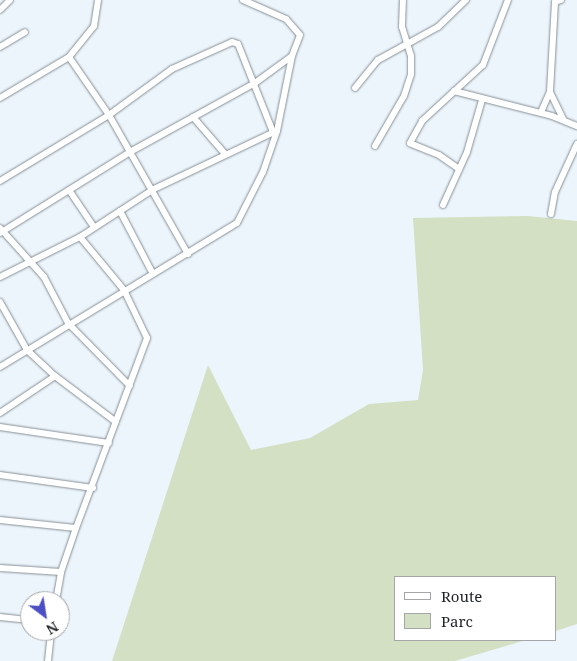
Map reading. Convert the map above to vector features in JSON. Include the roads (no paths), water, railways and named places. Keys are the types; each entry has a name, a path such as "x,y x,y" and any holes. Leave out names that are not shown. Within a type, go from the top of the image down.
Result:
{"street":[{"path":"0,10 10,0"},
{"path":"0,98 69,57 94,26 98,0"},
{"path":"0,367 68,323 188,254 237,223 263,172 275,131 292,56 300,35 292,23 243,0"},
{"path":"375,146 409,82 412,61 402,27 403,0"},
{"path":"355,88 378,60 438,27 466,0"},
{"path":"459,169 439,155 410,143 422,121 483,66 508,0"},
{"path":"541,112 550,92 555,2 561,0"},
{"path":"0,47 25,32"},
{"path":"0,181 109,115 172,69 232,42 238,44 275,131"},
{"path":"130,386 68,323 32,261 1,231 130,152 255,84 292,56"},
{"path":"69,57 109,115 154,190 188,254"},
{"path":"454,91 482,100 541,112 577,126"},
{"path":"550,92 563,119"},
{"path":"443,205 459,169 482,100"},
{"path":"194,117 225,154"},
{"path":"0,276 80,237 154,190 275,131"},
{"path":"551,214 555,192 577,144"},
{"path":"69,190 94,228"},
{"path":"120,211 153,274"},
{"path":"58,591 61,572 76,528 93,488 147,335 124,290 80,237"},
{"path":"0,302 27,350 56,376 116,422"},
{"path":"0,413 56,376"},
{"path":"0,428 109,443"},
{"path":"0,475 93,488"},
{"path":"0,520 76,528"},
{"path":"0,568 61,572"},
{"path":"0,616 20,619"},
{"path":"48,661 50,641"}]}
